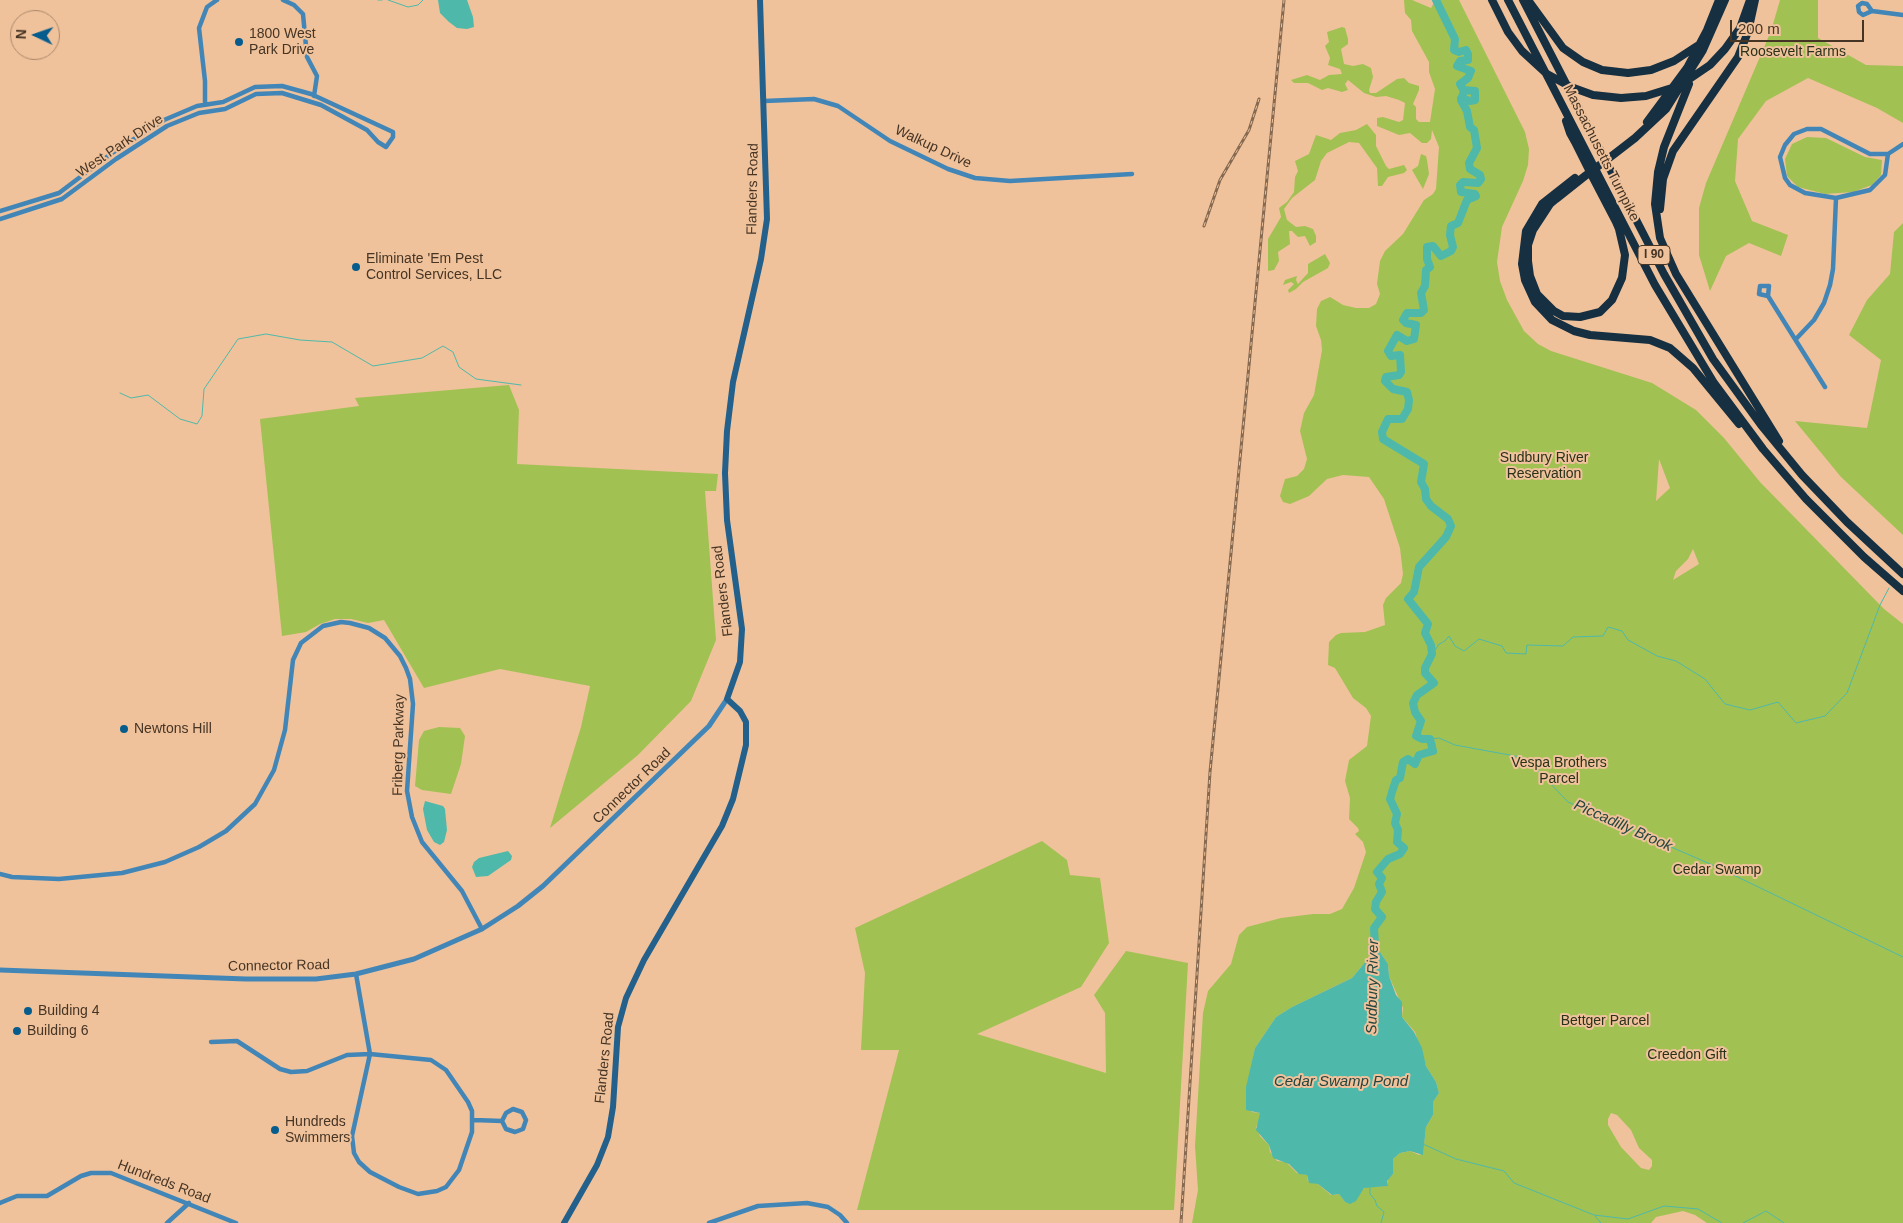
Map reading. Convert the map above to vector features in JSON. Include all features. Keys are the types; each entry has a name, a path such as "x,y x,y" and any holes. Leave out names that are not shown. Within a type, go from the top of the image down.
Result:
{"highway":[{"path":"1492,0 1512,39 1530,60 1555,79 1582,92 1614,98 1646,96 1678,85 1710,65 1728,45 1742,23 1750,0"},
{"name":"Massachusetts Turnpike","path":"1508,0 1679,328 1714,383 1763,449 1829,523 1903,591"},
{"name":"Massachusetts Turnpike","path":"1522,0 1696,332 1751,412 1816,490 1853,528 1903,574"},
{"path":"1528,0 1563,48 1582,62 1607,71 1634,73 1657,69 1702,46"},
{"path":"1719,0 1664,147 1656,184 1656,210 1660,238 1682,284 1761,415 1816,490"},
{"path":"1725,0 1679,92 1666,109 1612,153 1542,204 1526,232 1522,264 1525,280 1535,302 1552,320 1574,331 1590,335 1650,340 1673,350 1693,368 1730,414 1763,449"},
{"path":"1682,284 1662,234 1660,208 1663,179 1679,140 1738,56 1748,32 1755,0"},
{"path":"1559,100 1570,133 1619,229 1624,255 1622,278 1612,300 1597,313 1576,318 1556,313 1542,301 1530,276 1528,253 1533,230 1544,211 1584,174"}],"main road":[{"name":"Flanders Road","path":"564,1223 592,1174 608,1137 614,1097 618,1027 630,989 645,959 715,840 733,799 745,751 747,728 744,716 727,699 740,662 742,629 727,522 727,431 736,369 767,228 768,189 760,0"}],"street":[{"path":"205,104 205,81 199,28 207,7 217,0"},
{"path":"284,0 294,5 303,14 306,56 317,76 311,102"},
{"path":"1872,11 1903,15"},
{"name":"West Park Drive","path":"0,211 59,192 144,131 173,116 205,104 223,102 248,89 263,86 282,86 314,95 335,103 376,126 390,129 393,132 393,137 386,147 368,130 331,110 282,93 264,93 251,96 225,109 199,113 148,137 62,199 0,219"},
{"name":"Walkup Drive","path":"764,101 814,99 838,106 890,141 948,169 975,178 1010,181 1132,174"},
{"path":"1888,154 1888,167 1878,184 1861,193 1836,198 1805,193 1790,185 1785,178 1780,157 1794,134 1807,129 1821,129 1870,154 1888,154 1903,144"},
{"path":"1796,340 1814,320 1824,303 1830,285 1833,269 1836,198"},
{"path":"1768,296 1825,387"},
{"name":"Friberg Parkway","path":"0,874 59,879 122,873 165,862 199,847 226,831 255,804 274,770 285,730 292,666 301,643 323,626 341,622 350,623 370,628 386,638 406,668 410,679 413,704 407,791 412,817 427,850 462,891 482,929"},
{"name":"Connector Road","path":"0,970 286,980 356,974 414,959 482,929 518,906 565,867 709,726 727,699"},
{"path":"211,1042 237,1042 280,1069 291,1072 307,1071 347,1055 370,1054 422,1058 439,1064 446,1070 468,1102 474,1120 459,1170 446,1187 437,1191 418,1194 409,1192 370,1172 359,1162 352,1144 370,1054 356,974"},
{"path":"513,1110 522,1112 526,1120 523,1129 515,1132 506,1129 502,1121 506,1113 513,1110"},
{"path":"474,1120 502,1121"},
{"name":"Hundreds Road","path":"0,1203 17,1196 47,1196 82,1176 101,1172 120,1175 236,1223"},
{"path":"167,1223 189,1203"},
{"path":"709,1223 758,1206 807,1203 828,1207 840,1215 847,1223"}],"green space":[{"path":"1404,0 1412,0 1431,8 1435,1 1438,0 1459,0 1525,132 1529,149 1528,165 1523,181 1502,227 1497,262 1500,281 1507,300 1524,331 1538,344 1551,351 1652,383 1696,410 1724,438 1760,482 1884,609 1903,624 1903,1223 1707,1223 1695,1215 1683,1211 1656,1217 1651,1223 1192,1223 1198,1190 1195,1146 1203,1013 1208,991 1231,964 1239,935 1247,927 1281,918 1330,914 1342,909 1354,888 1366,852 1363,842 1355,834 1359,831 1358,828 1349,819 1350,798 1345,781 1349,760 1367,746 1371,716 1366,708 1353,698 1335,668 1328,665 1329,642 1341,633 1365,632 1385,625 1383,605 1386,598 1401,583 1403,574 1400,548 1384,499 1369,477 1343,475 1327,479 1309,496 1290,504 1283,502 1280,496 1285,479 1297,476 1304,469 1307,459 1300,431 1304,413 1314,395 1322,350 1316,326 1317,309 1321,301 1330,297 1343,305 1356,308 1369,308 1376,304 1380,294 1377,284 1380,261 1385,251 1403,234 1424,200 1433,194 1436,189 1439,147 1432,130 1431,139 1427,143 1422,143 1410,133 1399,135 1377,126 1377,118 1383,117 1399,122 1403,120 1405,103 1399,100 1386,96 1376,97 1364,93 1348,80 1345,84 1348,90 1342,92 1328,88 1322,90 1308,83 1294,83 1291,80 1307,75 1320,80 1329,75 1342,74 1340,69 1328,65 1330,58 1325,46 1329,42 1327,32 1342,27 1345,28 1348,39 1348,44 1341,49 1344,64 1353,66 1363,64 1371,68 1373,77 1369,90 1370,93 1376,93 1397,79 1404,78 1409,83 1419,86 1413,104 1416,107 1416,119 1419,122 1430,122 1435,89 1429,72 1429,62 1412,31 1411,20 1405,13","holes":["1659,459 1670,488 1656,501","1693,549 1699,564 1673,580 1676,571 1688,559","1375,938 1380,952 1388,964 1389,976 1403,1008 1402,1017 1415,1032 1426,1066 1436,1082 1439,1093 1433,1102 1433,1115 1426,1127 1423,1153 1419,1155 1410,1151 1400,1153 1393,1159 1393,1174 1388,1179 1387,1186 1366,1187 1360,1191 1357,1198 1345,1202 1339,1194 1331,1195 1318,1184 1308,1181 1307,1175 1297,1173 1286,1162 1277,1161 1270,1152 1269,1145 1260,1136 1256,1127 1261,1118 1260,1113 1252,1112 1246,1104 1246,1092 1255,1048 1276,1017 1292,1007 1352,978 1371,955 1372,941","1611,1113 1617,1115 1631,1130 1639,1148 1652,1160 1652,1166 1649,1170 1641,1168 1621,1147 1608,1125"]},
{"name":"Roosevelt Farms","path":"1780,0 1818,0 1818,38 1866,65 1903,66 1903,123 1877,108 1808,78 1766,101 1738,139 1735,181 1752,221 1788,235 1781,256 1749,243 1726,256 1710,291 1699,255 1699,208 1706,183 1771,31"},
{"path":"1367,124 1376,135 1376,146 1386,166 1389,169 1404,165 1407,170 1404,173 1388,177 1382,186 1378,186 1377,168 1359,143 1349,142 1327,153 1321,161 1315,180 1292,198 1284,209 1287,220 1296,227 1305,226 1313,229 1316,242 1310,246 1305,236 1298,237 1292,231 1289,231 1290,244 1278,252 1279,261 1274,270 1268,271 1268,239 1281,217 1279,208 1287,202 1294,192 1295,177 1298,171 1295,161 1309,154 1316,135 1331,140 1340,133 1356,130"},
{"path":"1807,137 1826,138 1865,157 1882,160 1881,175 1872,185 1853,192 1825,194 1798,187 1787,176 1785,159 1792,144"},
{"path":"1421,154 1426,156 1429,174 1423,189 1412,170 1418,166"},
{"path":"1903,223 1903,535 1841,477 1795,421 1867,428 1881,360 1849,335 1867,300 1890,274 1894,232"},
{"path":"1325,254 1330,263 1328,268 1303,282 1289,293 1288,290 1294,284 1291,282 1283,285 1285,280 1297,276 1298,284 1308,273 1308,264"},
{"path":"509,385 519,410 517,464 718,474 716,491 705,491 716,640 691,701 638,755 550,828 581,727 590,686 500,669 424,688 384,620 368,623 351,619 335,619 320,624 306,632 282,636 260,419 359,406 355,398"},
{"path":"439,727 460,728 465,736 461,764 451,794 422,790 415,786 419,740 424,731"},
{"path":"1042,841 1067,860 1070,875 1100,878 1109,943 1081,987 977,1034 1106,1073 1105,1013 1094,995 1126,951 1188,963 1174,1210 857,1210 899,1050 861,1050 865,973 855,928"}],"water":[{"path":"438,0 467,0 473,17 474,27 467,29 457,28 449,22 440,13"},
{"path":"425,801 443,806 445,809 447,830 444,842 440,845 434,842 427,830 423,809"},
{"path":"508,851 512,856 511,860 488,876 476,877 472,867 474,862 479,858"},
{"name":"Cedar Swamp Pond","path":"1374,938 1378,939 1380,952 1388,964 1389,976 1396,995 1402,1002 1402,1017 1414,1032 1422,1048 1426,1066 1436,1082 1439,1093 1433,1102 1433,1115 1426,1127 1423,1155 1410,1151 1400,1153 1393,1159 1393,1174 1387,1181 1388,1186 1364,1188 1356,1201 1350,1204 1345,1202 1339,1194 1332,1195 1318,1184 1309,1183 1307,1175 1299,1174 1289,1164 1273,1158 1269,1145 1256,1130 1260,1113 1246,1110 1246,1087 1255,1048 1276,1017 1292,1007 1352,978 1371,955"}],"waterway":[{"path":"388,0 408,7 418,5 423,0"},
{"name":"Sudbury River","path":"1375,946 1374,928 1382,917 1375,909 1376,902 1382,892 1379,884 1382,878 1377,872 1388,859 1400,854 1404,848 1397,842 1398,830 1395,823 1397,814 1390,799 1392,792 1396,780 1400,778 1403,762 1408,759 1415,764 1419,755 1433,751 1430,739 1422,739 1416,736 1421,721 1415,712 1413,703 1417,695 1434,683 1425,673 1425,668 1432,654 1431,645 1425,633 1428,624 1408,599 1414,592 1419,567 1446,537 1451,526 1448,519 1431,506 1426,499 1425,489 1421,482 1424,464 1383,439 1382,432 1388,419 1402,419 1408,409 1409,400 1407,392 1393,389 1385,381 1386,377 1399,375 1401,372 1400,355 1391,356 1388,351 1397,335 1407,341 1414,339 1416,325 1406,323 1403,320 1407,313 1421,313 1424,310 1421,293 1425,286 1426,270 1430,267 1427,259 1427,247 1433,246 1441,256 1451,251 1453,247 1450,235 1451,226 1458,223 1467,200 1476,196 1475,194 1461,192 1460,185 1463,182 1478,183 1481,179 1480,175 1470,169 1469,163 1477,148 1474,130 1470,127 1467,111 1461,100 1464,91 1460,84 1468,78 1471,71 1457,66 1460,61 1468,60 1468,54 1466,50 1459,52 1454,50 1455,39 1436,0"},
{"path":"1461,98 1470,101 1475,100 1475,91 1464,90"},
{"path":"120,393 131,398 148,395 180,419 197,424 202,416 204,389 238,339 266,334 300,340 332,342 373,366 422,358 443,346 453,352 459,367 476,379 521,385"},
{"path":"1432,650 1436,649 1449,636 1455,646 1464,651 1479,639 1502,646 1506,653 1526,654 1527,645 1563,646 1573,637 1603,636 1608,627 1622,631 1628,640 1657,656 1676,661 1705,679 1725,704 1750,710 1778,702 1796,723 1825,716 1847,693 1880,605 1889,588"},
{"name":"Piccadilly Brook","path":"1431,739 1439,738 1455,745 1526,758 1568,802 1717,867 1903,957"},
{"path":"1423,1144 1456,1159 1504,1171 1514,1183 1594,1215 1628,1219 1664,1206 1698,1209 1722,1223"},
{"path":"1370,1188 1370,1194 1377,1206 1384,1212 1381,1223"},
{"path":"1743,1223 1766,1211 1784,1223"},
{"path":"1595,1216 1601,1223"}],"railway":[{"path":"1181,1223 1210,772 1284,0"},
{"path":"1204,226 1220,180 1249,130 1259,99"}],"place":[{"name":"1800 West Park Drive","path":"239,42"},
{"name":"Eliminate 'Em Pest Control Services, LLC","path":"356,267"},
{"name":"Newtons Hill","path":"124,729"},
{"name":"Building 4","path":"28,1011"},
{"name":"Building 6","path":"17,1031"},
{"name":"Hundreds Swimmers","path":"275,1130"}],"park label":[{"name":"Sudbury River Reservation","path":"1544,466"},
{"name":"Vespa Brothers Parcel","path":"1559,772"},
{"name":"Cedar Swamp","path":"1717,870"},
{"name":"Bettger Parcel","path":"1605,1021"},
{"name":"Creedon Gift","path":"1687,1055"}]}
